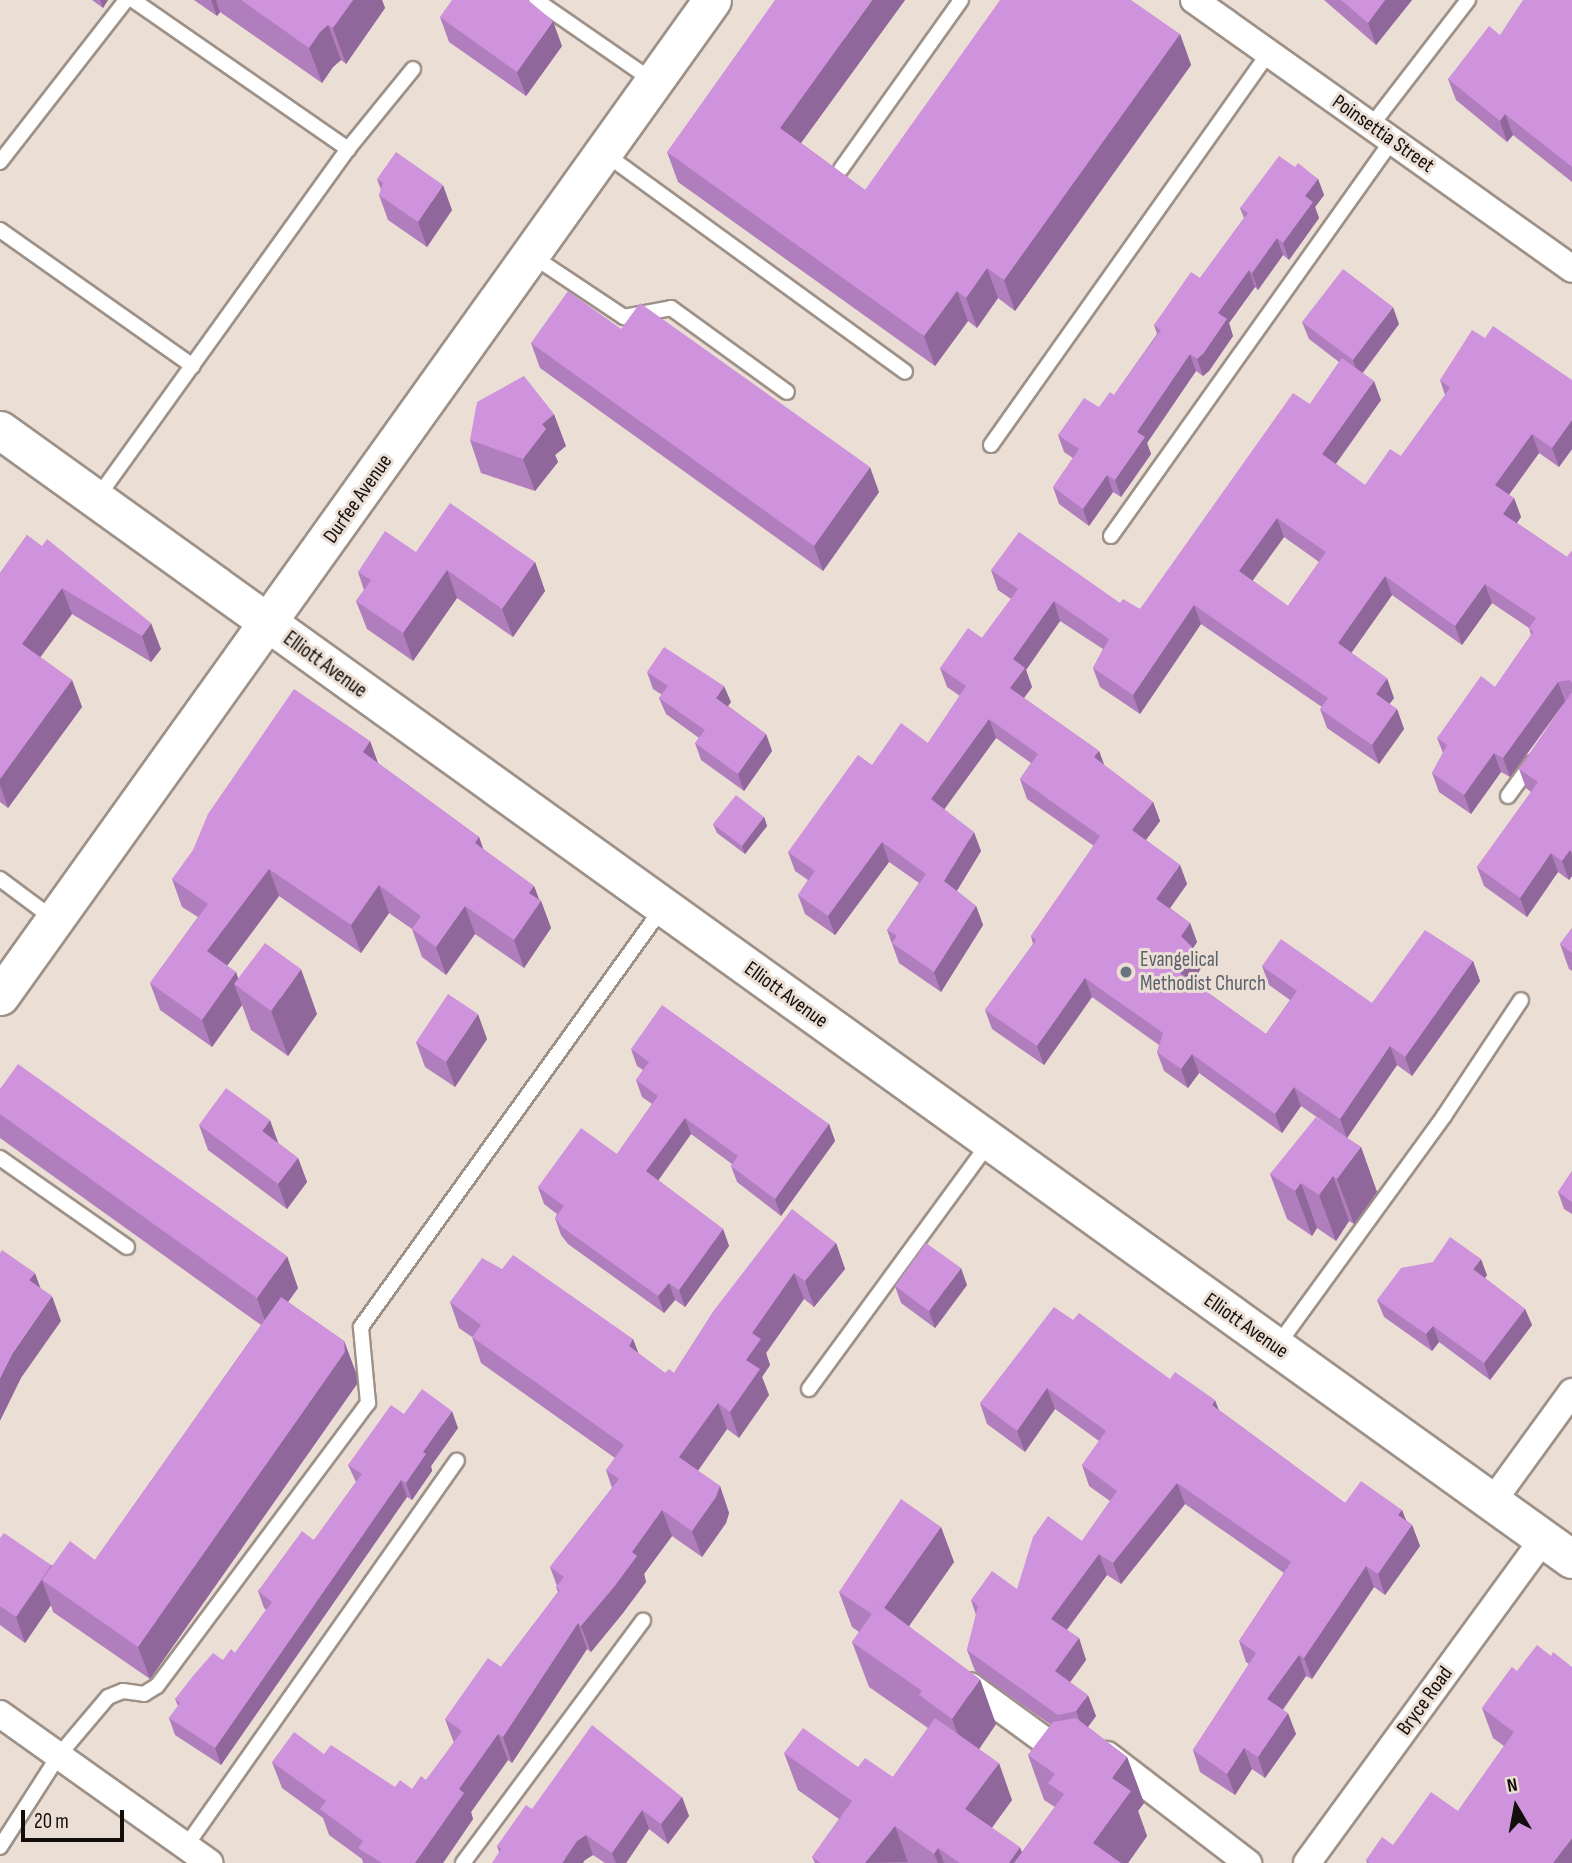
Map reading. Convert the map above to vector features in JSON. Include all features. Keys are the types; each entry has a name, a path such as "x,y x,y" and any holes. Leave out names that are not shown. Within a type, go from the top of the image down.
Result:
{"street":[{"name":"Durfee Avenue","path":"0,996 270,625 712,0"},
{"name":"Poinsettia Street","path":"1194,0 1572,269"},
{"name":"Elliott Avenue","path":"0,430 989,1143 1572,1559"},
{"path":"1492,1502 1572,1392"},
{"name":"Bryce Road","path":"1307,1863 1543,1539"},
{"path":"970,1686 1062,1753 1096,1746 1248,1863"},
{"path":"0,1714 210,1863"}],"lane":[{"path":"0,162 126,0"},
{"path":"133,0 348,149"},
{"path":"536,0 654,82"},
{"path":"841,169 961,0"},
{"path":"1371,126 1468,0"},
{"path":"991,445 1269,53"},
{"path":"97,500 348,149 412,69"},
{"path":"1111,536 1392,141"},
{"path":"604,153 905,372"},
{"path":"0,230 193,366"},
{"path":"531,255 624,317 671,308 787,392"},
{"path":"1508,796 1540,752"},
{"path":"0,879 55,920"},
{"path":"0,1847 59,1755 108,1697 123,1691 144,1694 157,1686 368,1402 361,1327 663,907"},
{"path":"1276,1347 1436,1127 1521,1000"},
{"path":"809,1389 989,1143"},
{"path":"0,1158 127,1247"},
{"path":"186,1846 457,1461"},
{"path":"463,1863 643,1621"}],"building":[{"path":"241,0 353,0 333,28 328,25 309,48"},
{"path":"452,0 528,0 553,21 517,72 440,17"},
{"path":"775,0 872,0 780,128 865,190 1000,0 1131,0 1180,34 1004,280 987,268 966,298 957,291 924,336 667,152"},
{"path":"1341,0 1385,0 1368,23"},
{"path":"1523,0 1572,0 1572,167 1505,114 1500,121 1448,79 1489,26 1500,35"},
{"path":"396,152 443,185 418,222 379,195 383,183 377,179"},
{"path":"1279,156 1295,167 1298,163 1318,179 1305,196 1313,202 1283,243 1277,238 1252,273 1249,270 1218,313 1227,319 1203,354 1197,359 1190,354 1137,432 1145,437 1115,480 1107,475 1083,509 1053,487 1079,449 1058,435 1084,398 1099,407 1110,392 1114,395 1161,330 1154,325 1191,272 1200,278 1248,213 1240,208"},
{"path":"1343,269 1393,307 1353,360 1302,322"},
{"path":"568,291 621,329 640,303 870,467 814,546 531,343"},
{"path":"1493,326 1572,380 1572,420 1552,448 1532,434 1495,485 1514,498 1503,514 1567,557 1572,552 1572,683 1570,680 1558,682 1503,758 1494,753 1464,795 1432,773 1447,745 1437,738 1481,676 1495,687 1533,632 1529,628 1536,618 1485,584 1455,626 1385,576 1338,643 1387,678 1376,694 1397,709 1372,745 1320,709 1328,698 1194,605 1133,695 1093,668 1109,639 1054,601 1013,659 1025,668 1010,688 1099,751 1094,757 1153,802 1132,830 1180,865 1156,899 1190,923 1181,936 1194,949 1180,973 1266,1034 1297,991 1262,966 1281,939 1372,1003 1425,930 1473,961 1405,1057 1390,1046 1340,1119 1294,1087 1275,1114 1192,1054 1181,1069 1157,1052 1163,1033 1085,978 1037,1046 985,1010 1036,940 1031,936 1100,836 1020,779 1038,754 989,719 931,799 974,832 944,881 976,906 934,972 892,943 897,936 887,930 926,874 882,842 828,916 798,895 815,871 788,852 858,755 872,765 901,723 928,743 966,686 940,668 968,628 982,638 1018,589 991,570 1019,532 1120,603 1123,599 1140,609 1293,393 1310,404 1342,358 1374,381 1322,454 1365,485 1390,449 1401,456 1450,388 1440,380 1472,330 1485,338","holes":["1277,518 1326,552 1288,606 1239,571"]},
{"path":"524,376 554,414 542,424 546,429 523,459 470,440 477,402"},
{"path":"450,503 535,562 502,609 447,570 403,633 356,601 371,580 358,572 385,531 416,552"},
{"path":"27,535 42,546 47,539 151,623 142,636 62,588 22,644 72,680 0,779 0,573"},
{"path":"664,647 724,686 716,698 766,734 738,774 695,743 705,730 659,698 668,686 647,672"},
{"path":"294,689 370,741 363,752 479,837 475,843 534,886 529,893 541,901 514,940 465,906 436,947 412,929 421,916 379,885 351,925 269,869 207,951 236,972 202,1020 150,983 208,904 172,879 193,850 208,814"},
{"path":"1572,692 1572,852 1570,850 1562,861 1551,853 1520,898 1477,867 1538,782 1519,769"},
{"path":"736,795 764,817 742,846 713,824"},
{"path":"1572,928 1572,953 1560,944"},
{"path":"265,943 301,969 271,1011 234,984"},
{"path":"448,994 478,1014 446,1062 416,1042"},
{"path":"662,1005 829,1124 775,1199 731,1166 738,1156 685,1118 646,1171 723,1229 679,1290 669,1283 658,1296 562,1227 555,1218 564,1206 538,1187 581,1128 617,1154 658,1096 636,1080 649,1062 631,1049"},
{"path":"18,1064 287,1256 257,1298 0,1114 0,1089"},
{"path":"226,1088 270,1120 262,1131 298,1158 278,1184 199,1125"},
{"path":"1316,1117 1361,1147 1337,1179 1333,1176 1319,1195 1301,1183 1295,1191 1270,1174"},
{"path":"1572,1171 1572,1202 1558,1192"},
{"path":"792,1209 836,1243 805,1281 794,1273 752,1333 761,1339 746,1360 760,1369 730,1412 718,1403 679,1457 720,1486 716,1497 692,1531 662,1510 632,1552 637,1556 581,1626 578,1623 503,1737 498,1734 459,1789 464,1793 415,1863 382,1863 358,1848 363,1841 320,1809 326,1801 272,1762 294,1732 324,1754 331,1745 395,1787 400,1780 412,1789 421,1776 426,1780 462,1731 445,1719 488,1658 501,1667 560,1590 556,1587 564,1577 550,1567 619,1479 606,1470 624,1445 472,1337 481,1325 450,1302 482,1258 502,1269 513,1255 633,1339 629,1346 665,1373 669,1369 674,1373 715,1309"},
{"path":"1450,1237 1481,1259 1473,1269 1525,1309 1484,1363 1433,1326 1426,1334 1377,1300 1401,1268 1433,1262"},
{"path":"926,1243 961,1268 929,1311 895,1286"},
{"path":"2,1250 35,1273 29,1280 52,1296 12,1354 0,1378 0,1253"},
{"path":"281,1297 344,1341 345,1352 138,1647 42,1580 70,1541 95,1560"},
{"path":"1054,1307 1073,1320 1079,1313 1170,1379 1175,1372 1215,1400 1212,1405 1345,1503 1361,1481 1402,1510 1398,1515 1412,1525 1378,1574 1366,1566 1304,1658 1299,1655 1267,1699 1288,1713 1258,1757 1244,1748 1227,1774 1193,1750 1256,1653 1239,1641 1291,1562 1177,1483 1113,1563 1099,1554 1051,1619 1079,1638 1055,1671 1088,1695 1076,1711 1058,1715 967,1650 978,1606 971,1600 992,1571 1017,1589 1033,1537 1048,1516 1082,1541 1117,1491 1082,1465 1106,1431 1047,1388 1017,1431 980,1403"},
{"path":"422,1389 452,1411 423,1452 426,1454 406,1483 401,1480 215,1748 169,1718 180,1703 175,1699 213,1653 223,1660 231,1649 235,1653 272,1602 258,1591 302,1531 314,1540 362,1474 348,1465 391,1405 404,1414"},
{"path":"901,1499 941,1527 884,1608 879,1604 872,1614 839,1592"},
{"path":"4,1533 51,1565 16,1617 0,1606 0,1538"},
{"path":"879,1604 980,1679 952,1719 919,1695 922,1691 852,1642"},
{"path":"1537,1645 1551,1656 1553,1652 1572,1667 1572,1838 1553,1863 1370,1863 1366,1860 1382,1837 1393,1845 1431,1792 1458,1811 1514,1732 1482,1708 1512,1667 1517,1671"},
{"path":"935,1718 999,1763 965,1809 1020,1847 1009,1863 960,1863 938,1848 934,1854 895,1826 865,1863 821,1863 812,1857 852,1801 784,1753 803,1728 858,1767 865,1758 893,1777"},
{"path":"1076,1718 1127,1757 1112,1778 1131,1791 1093,1843 1121,1863 1014,1863 1064,1794 1048,1783 1055,1774 1028,1755 1053,1722"},
{"path":"592,1725 682,1797 661,1824 642,1810 612,1853 586,1835 577,1841 562,1863 492,1863 501,1849 497,1846 526,1805 532,1809"}],"place":[{"name":"Evangelical Methodist Church","path":"1126,972"}]}
